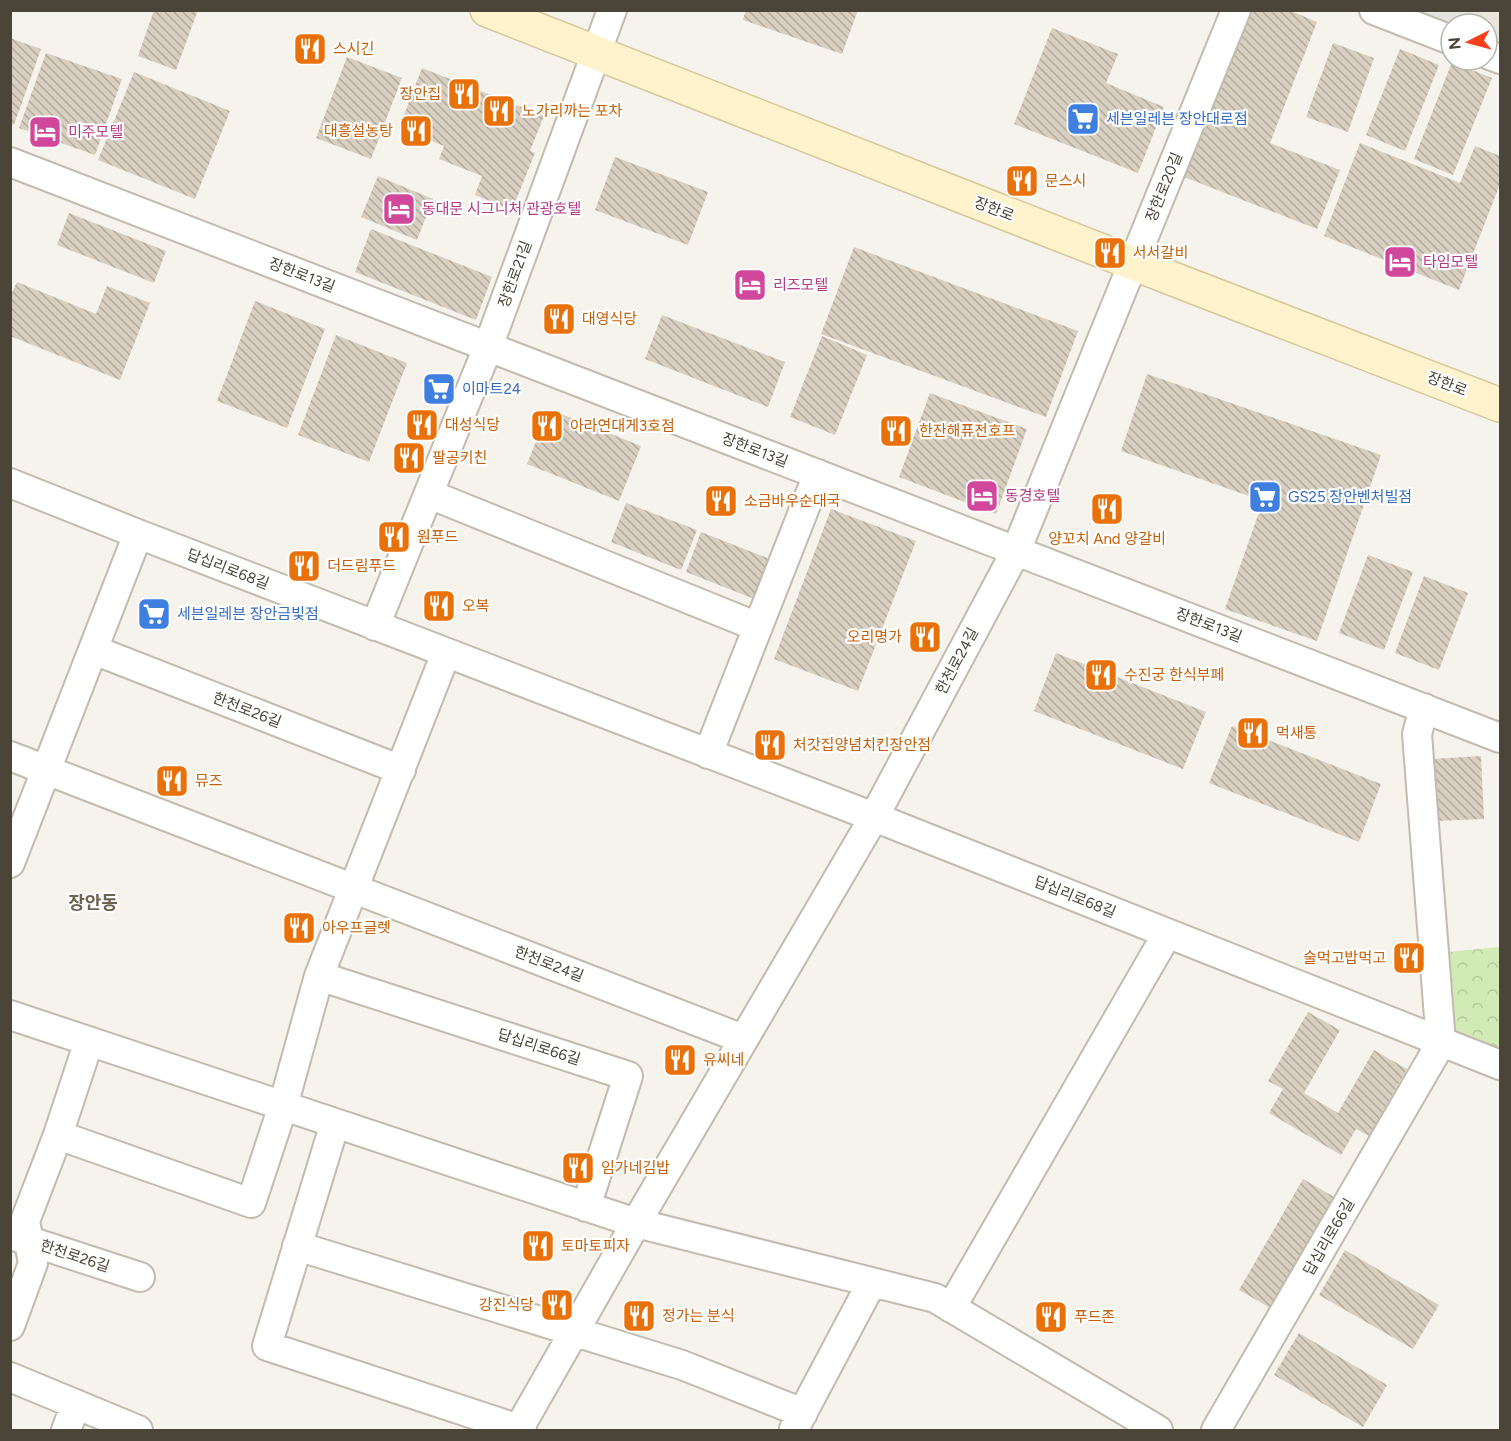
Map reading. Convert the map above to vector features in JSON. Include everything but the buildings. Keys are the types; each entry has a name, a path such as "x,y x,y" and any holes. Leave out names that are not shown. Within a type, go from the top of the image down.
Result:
{"street":[{"name":"장한로","path":"487,10 1500,405"},
{"name":"장한로21길","path":"375,626 489,347 612,10"},
{"name":"장한로20길","path":"1132,263 1236,10"},
{"path":"1374,10 1437,27"},
{"name":"장한로13길","path":"10,162 1500,738"},
{"name":"한천로24길","path":"297,1246 267,1346 520,1430 636,1223 874,817 1016,551 1132,263"},
{"path":"708,754 818,474"},
{"name":"답십리로68길","path":"10,483 874,817 1500,1065"},
{"path":"429,494 758,627"},
{"path":"10,863 138,534"},
{"name":"한천로26길","path":"93,650 401,770"},
{"path":"58,1135 251,1203 283,1106 319,976 446,653"},
{"path":"1424,708 1417,734 1442,1043"},
{"path":"10,756 354,888"},
{"name":"한천로24길","path":"354,888 743,1039"},
{"path":"951,1308 1167,934"},
{"name":"답십리로66길","path":"319,976 628,1076 586,1207"},
{"path":"10,1015 636,1223 935,1298 1158,1431"},
{"path":"10,1326 33,1263 20,1238 58,1135 89,1041"},
{"name":"답십리로66길","path":"1215,1431 1442,1043"},
{"path":"335,1124 297,1246 682,1365 798,1422 872,1282"},
{"name":"한천로26길","path":"20,1238 140,1277"},
{"path":"10,1377 138,1431"},
{"path":"66,1431 76,1404"}],"shaded area":[{"path":"1395,11 1500,11 1500,49 1499,12 1439,12 1439,21"},
{"path":"1399,11 1471,11 1439,12 1439,25"}],"green space":[{"path":"1500,947 1500,1055 1451,1037 1448,952"}],"place":[{"name":"스시긴","path":"310,49"},
{"name":"장안집","path":"464,94"},
{"name":"노가리까는 포차","path":"499,111"},
{"name":"세븐일레븐 장안대로점","path":"1083,119"},
{"name":"대흥설농탕","path":"416,131"},
{"name":"미주모텔","path":"45,132"},
{"name":"문스시","path":"1022,181"},
{"name":"동대문 시그니처 관광호텔","path":"399,209"},
{"name":"서서갈비","path":"1110,253"},
{"name":"타임모텔","path":"1400,262"},
{"name":"리즈모텔","path":"750,285"},
{"name":"대영식당","path":"559,319"},
{"name":"이마트24","path":"439,389"},
{"name":"대성식당","path":"422,425"},
{"name":"아라연대게3호점","path":"547,426"},
{"name":"한잔해퓨전호프","path":"896,431"},
{"name":"팔공키친","path":"409,458"},
{"name":"동경호텔","path":"982,496"},
{"name":"GS25 장안벤처빌점","path":"1265,497"},
{"name":"소금바우순대국","path":"721,501"},
{"name":"양꼬치 And 양갈비","path":"1107,509"},
{"name":"원푸드","path":"394,537"},
{"name":"더드림푸드","path":"304,566"},
{"name":"오복","path":"439,606"},
{"name":"세븐일레븐 장안금빛점","path":"154,614"},
{"name":"오리명가","path":"925,637"},
{"name":"수진궁 한식부페","path":"1101,675"},
{"name":"먹새통","path":"1253,733"},
{"name":"처갓집양념치킨장안점","path":"770,745"},
{"name":"뮤즈","path":"172,781"},
{"name":"아우프글렛","path":"299,928"},
{"name":"술먹고밥먹고","path":"1409,958"},
{"name":"유씨네","path":"680,1060"},
{"name":"임가네김밥","path":"578,1168"},
{"name":"토마토피자","path":"538,1246"},
{"name":"강진식당","path":"557,1305"},
{"name":"정가는 분식","path":"639,1316"},
{"name":"푸드존","path":"1051,1317"}],"district":[{"name":"장안동","path":"93,903"}]}
